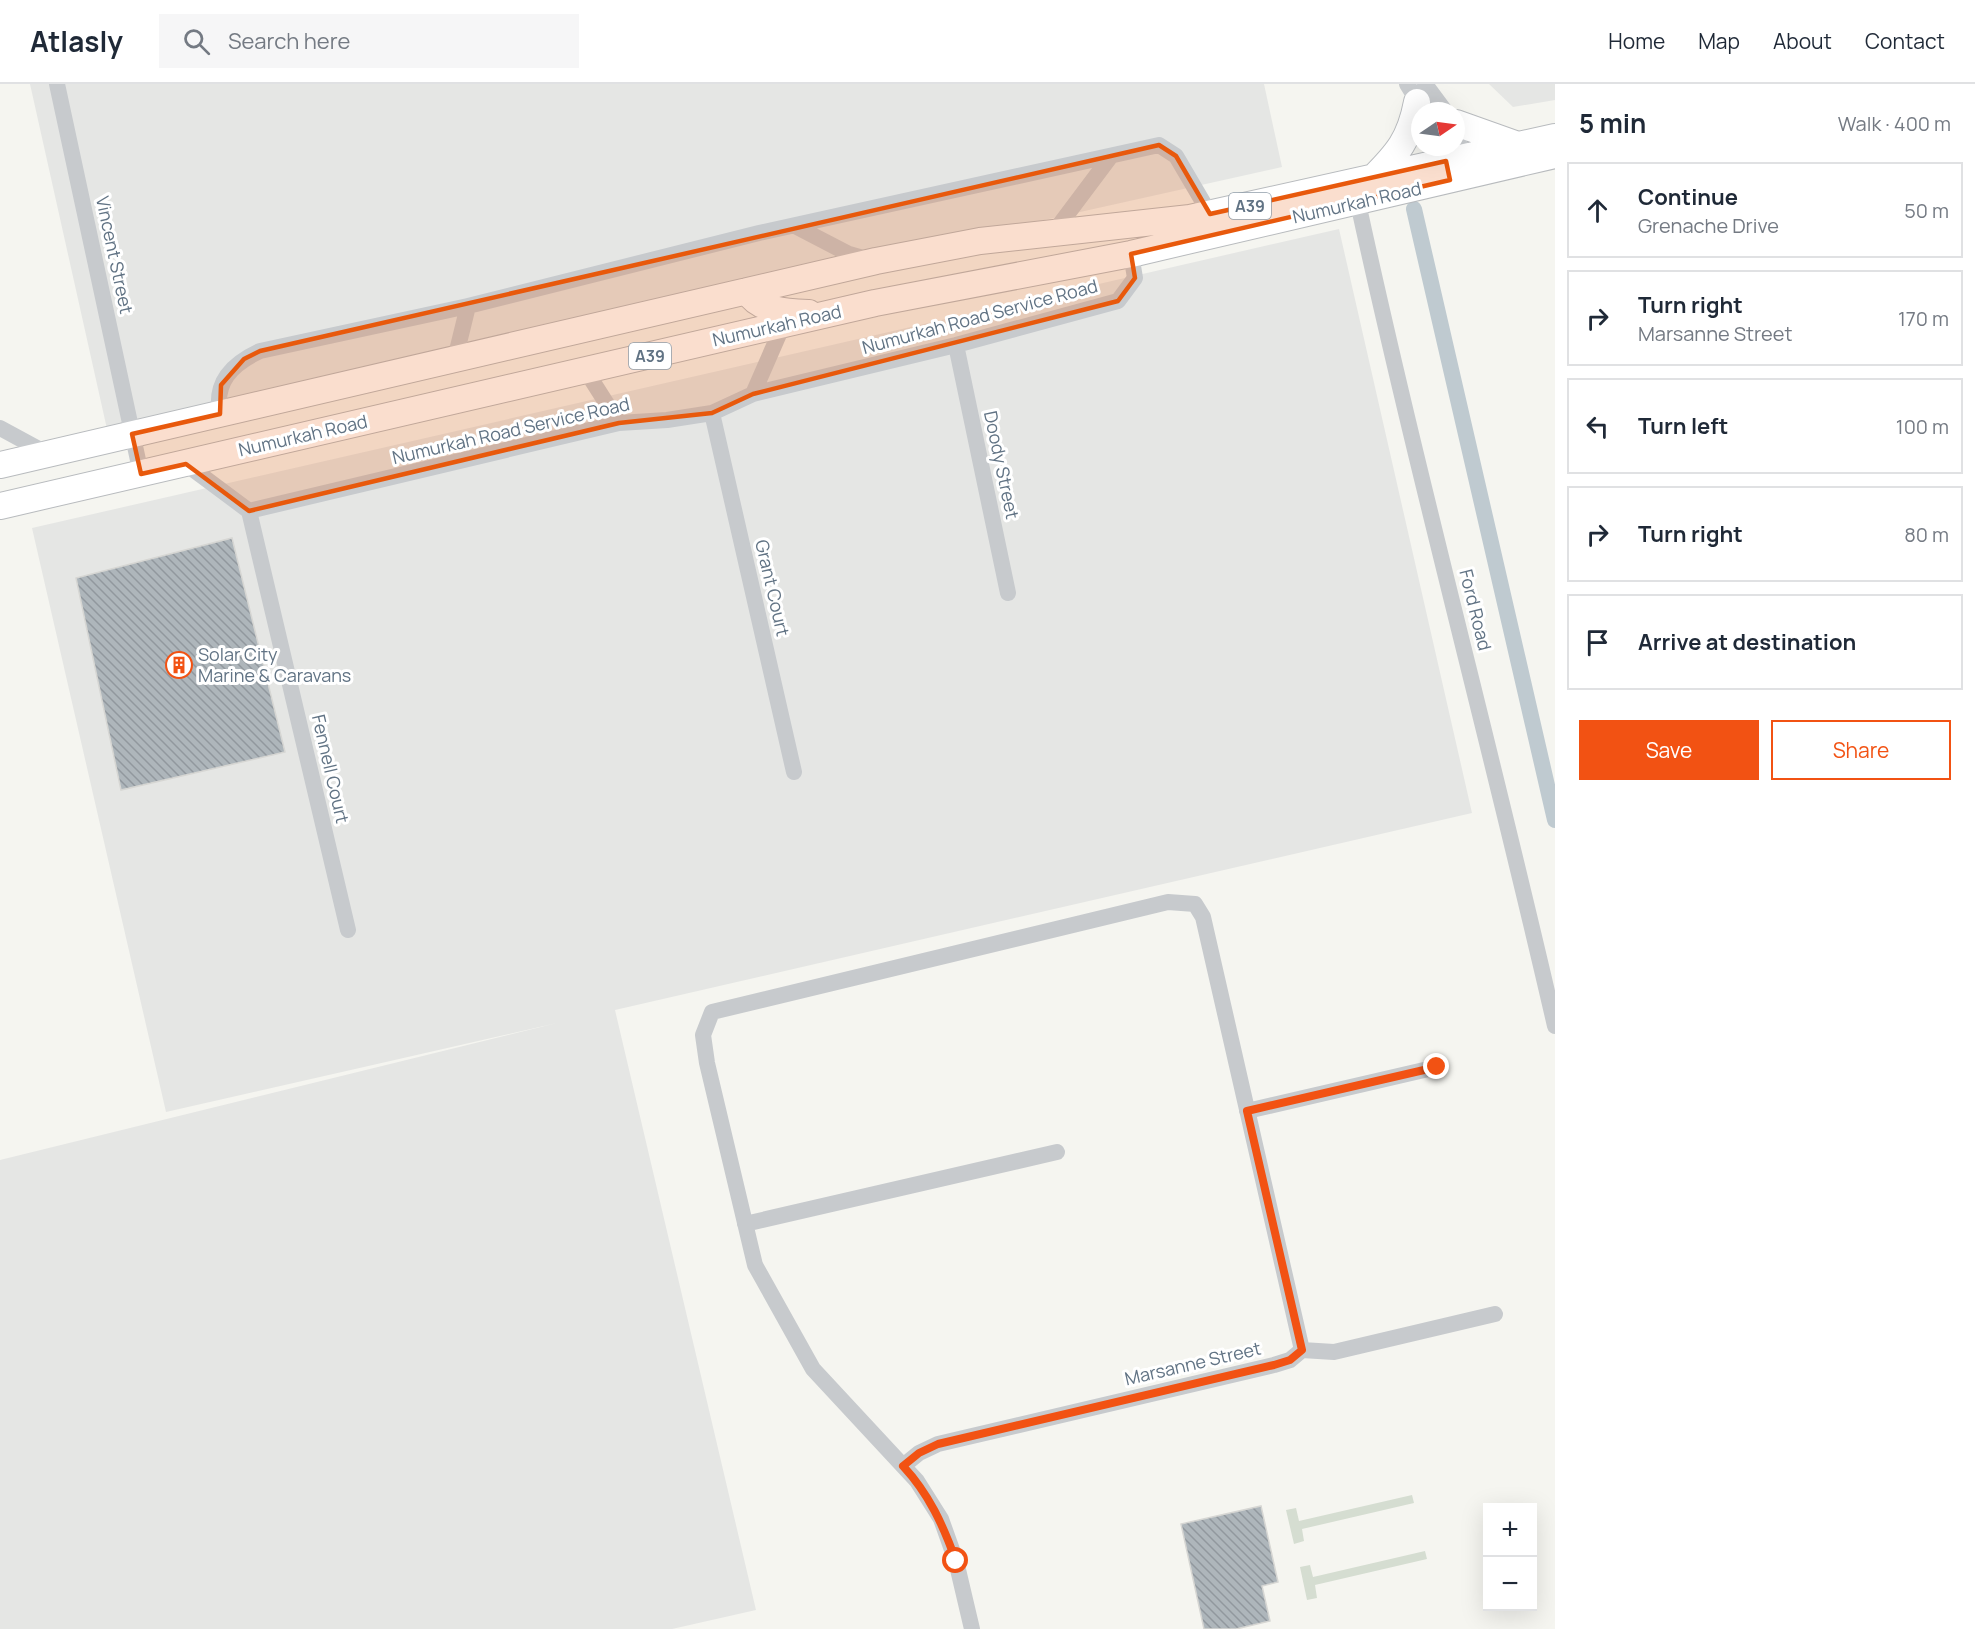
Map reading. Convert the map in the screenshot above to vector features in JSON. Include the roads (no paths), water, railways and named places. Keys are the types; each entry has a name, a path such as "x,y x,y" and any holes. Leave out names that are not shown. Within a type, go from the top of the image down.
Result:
{"highway":[{"path":"1361,189 1405,142 1411,130 1418,95"},
{"path":"1465,126 1516,145"},
{"name":"Numurkah Road","path":"0,506 931,291 1131,254 1516,145 1555,137"},
{"name":"Numurkah Road","path":"1454,164 1555,155"},
{"name":"Numurkah Road","path":"0,465 876,261 980,241 1210,214 1361,189"},
{"path":"1124,225 1131,254"},
{"path":"747,291 751,297 771,308 830,314"},
{"path":"220,414 238,435 268,445"}],"street":[{"name":"Vincent Street","path":"57,84 141,474"},
{"path":"220,414 217,398 221,385 237,364 260,351 468,306 795,226 1159,145 1176,156 1210,214"},
{"path":"1054,232 1111,156"},
{"name":"Ford Road","path":"1361,189 1391,354 1506,812 1555,1026"},
{"path":"795,226 849,254 876,261"},
{"name":"Numurkah Road Service Road","path":"249,511 620,423 667,420 712,413 753,394 956,345 1118,301 1135,278 1131,254"},
{"path":"455,359 468,306"},
{"path":"753,394 783,325"},
{"name":"Doody Street","path":"956,345 1008,593"},
{"path":"586,371 620,423"},
{"name":"Grant Court","path":"712,413 795,772"},
{"path":"0,428 48,454"},
{"path":"186,464 249,511"},
{"name":"Fennell Court","path":"249,511 348,930"},
{"path":"972,1629 956,1561 941,1520 917,1481 813,1369 755,1265 706,1063 703,1035 711,1012 1167,903 1195,904 1203,917 1302,1350 1334,1352 1495,1314"},
{"path":"1247,1111 1437,1067"},
{"path":"745,1224 1057,1152"},
{"name":"Marsanne Street","path":"903,1466 919,1453 938,1444 1274,1365 1290,1360 1302,1350"}],"waterway":[{"path":"1414,209 1555,820"}],"place":[{"name":"Solar City Marine & Caravans","path":"179,665"}]}
